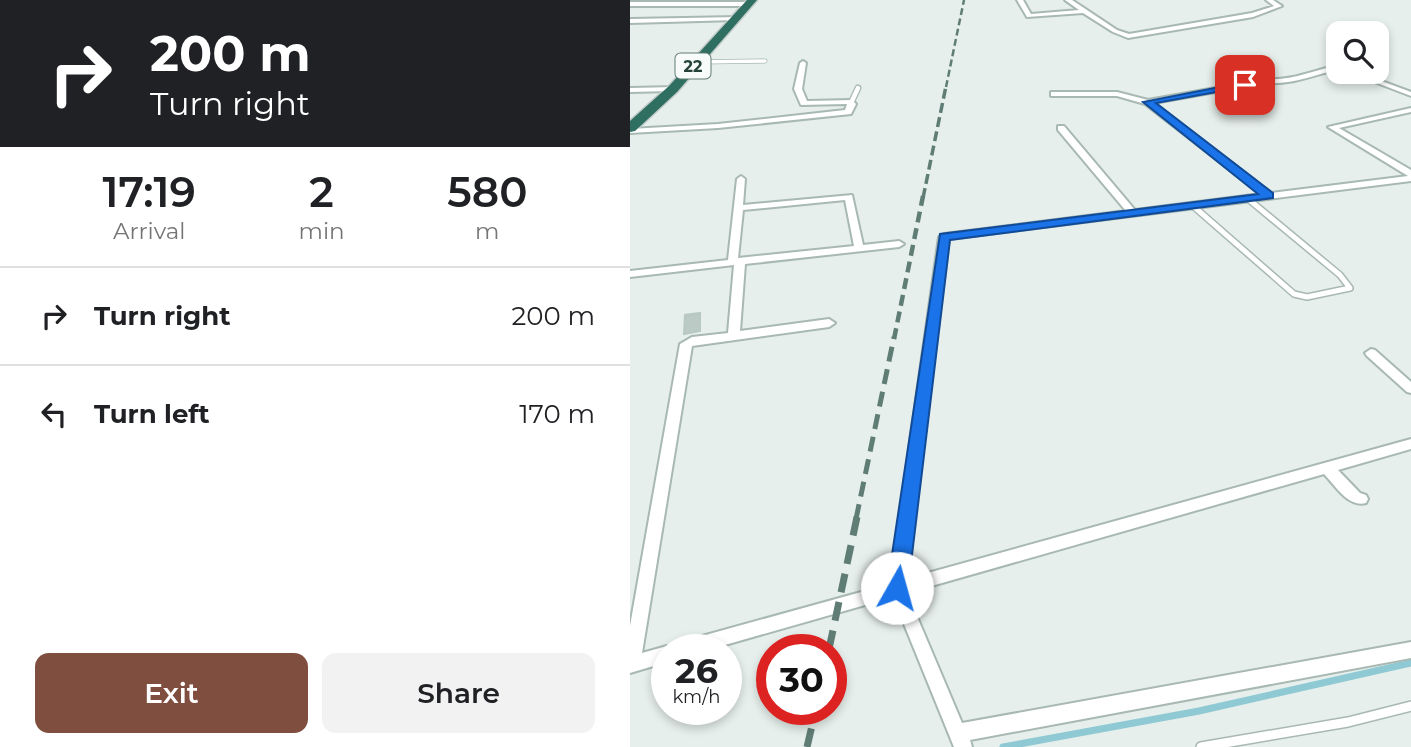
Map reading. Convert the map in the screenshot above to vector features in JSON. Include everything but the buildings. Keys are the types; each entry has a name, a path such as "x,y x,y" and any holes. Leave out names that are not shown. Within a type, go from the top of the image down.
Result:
{"highway":[{"name":"22","path":"630,129 673,89 750,2"}],"street":[{"path":"1020,0 1029,16 1083,11"},
{"path":"1068,0 1120,34 1128,36 1234,19 1279,6 1269,0"},
{"path":"631,2 750,2"},
{"path":"630,21 736,18"},
{"path":"630,129 848,112 851,103 804,103 798,89 803,63"},
{"path":"1148,102 1266,81 1301,78 1326,71"},
{"path":"1384,84 1411,94"},
{"path":"630,90 673,89"},
{"path":"1054,94 1117,94 1148,102 1269,196"},
{"path":"1411,110 1332,127 1411,176"},
{"path":"1061,128 1132,213"},
{"path":"1411,176 944,237 897,588 961,742 1411,650"},
{"path":"734,335 741,178"},
{"path":"738,208 849,198 859,248"},
{"path":"630,274 899,244"},
{"path":"651,659 631,665 686,344 829,323"},
{"path":"1371,353 1411,389"},
{"path":"736,634 1411,444"},
{"path":"1326,467 1356,498 1361,499"}],"lane":[{"path":"697,62 765,61"},
{"path":"851,103 858,88"},
{"path":"1192,205 1294,294 1307,297 1350,288 1340,275 1247,198"},
{"path":"1200,747 1348,722 1411,706"}],"waterway":[{"path":"1003,747 1199,711 1411,663"}],"railway":[{"path":"946,87 964,0"},
{"path":"923,198 946,86"},
{"path":"894,339 923,196"},
{"path":"856,519 894,337"},
{"path":"832,634 857,517"},
{"path":"807,747 812,725"}],"route":[{"path":"897,588 944,237 1269,196 1148,102 1245,85"}]}
